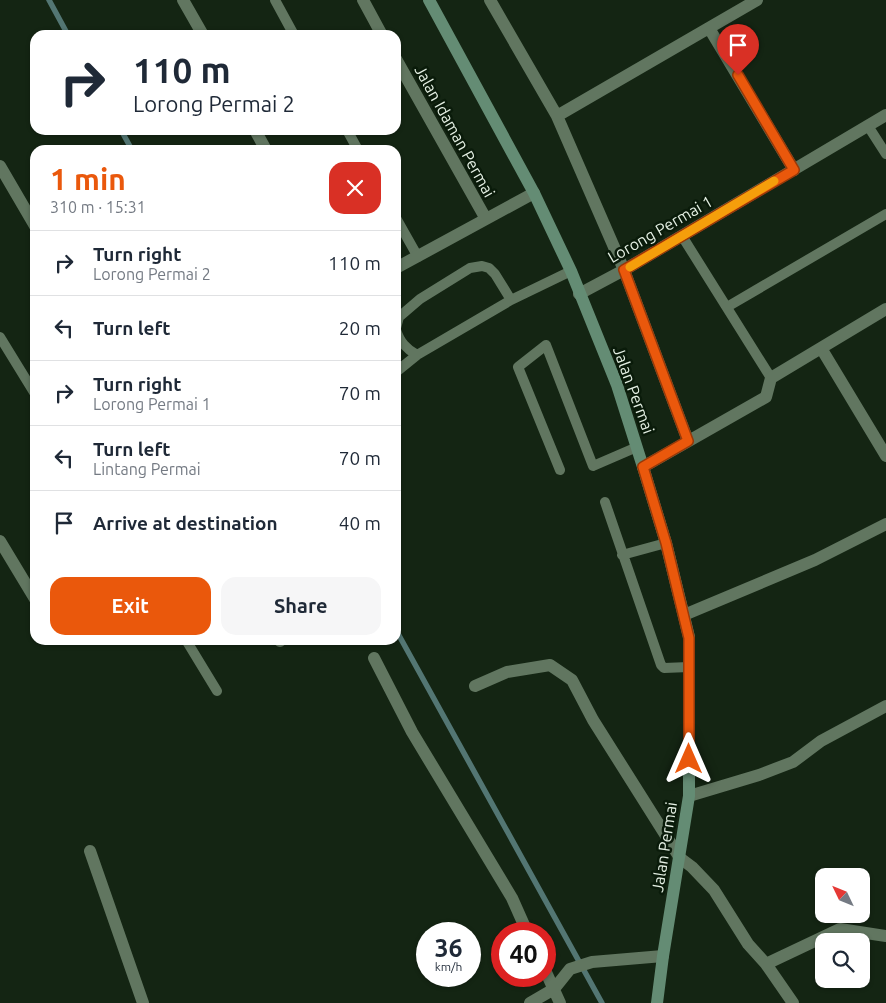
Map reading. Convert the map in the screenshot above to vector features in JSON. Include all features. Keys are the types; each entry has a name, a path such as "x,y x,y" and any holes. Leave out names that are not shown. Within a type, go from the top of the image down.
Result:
{"street":[{"path":"183,0 199,30"},
{"path":"363,0 379,30"},
{"name":"Jalan Permai","path":"429,0 534,192 571,271 617,386 666,543 684,615 689,638 689,796 657,1003"},
{"path":"490,0 557,116 624,270 688,441"},
{"path":"557,116 757,0"},
{"path":"709,28 794,170"},
{"name":"Jalan Idaman Permai","path":"401,69 486,219"},
{"name":"Lorong Permai 1","path":"579,294 624,270 886,115"},
{"path":"0,166 30,217"},
{"path":"401,266 534,192"},
{"path":"643,467 766,398 771,378 886,309"},
{"path":"821,348 886,456"},
{"path":"684,615 815,560 886,524"},
{"path":"0,541 30,591"},
{"path":"374,658 412,732 512,898 523,922"},
{"path":"475,686 507,672 550,666 572,680 594,720 680,858 692,867 714,890 748,944 766,964 793,1003"},
{"path":"689,796 759,775 793,762 821,741 886,706"},
{"path":"90,851 143,1003"},
{"path":"766,964 840,929 886,936"},
{"path":"530,1003 554,989 570,969 592,962 663,956"},
{"path":"554,989 560,1003"}],"lane":[{"path":"275,0 291,30"},
{"path":"868,126 886,154"},
{"path":"727,307 886,214"},
{"path":"401,227 418,257"},
{"path":"682,236 771,378"},
{"path":"401,315 420,299 470,268 482,266 489,268 495,274 511,300"},
{"path":"401,368 417,355 511,300 571,271"},
{"path":"0,338 30,386"},
{"path":"401,340 409,351 417,355"},
{"path":"560,470 518,367 546,345 593,466 637,448"},
{"path":"605,502 661,665 664,668 689,667"},
{"path":"622,555 666,543"},
{"path":"189,645 217,691"}],"waterway":[{"path":"49,0 65,30"},
{"path":"124,135 129,145"},
{"path":"401,639 602,1003"}],"slow traffic":[{"path":"630,267 774,181"}],"route":[{"path":"689,759 689,638 666,543 643,467 688,441 624,270 794,170 738,75"}]}
